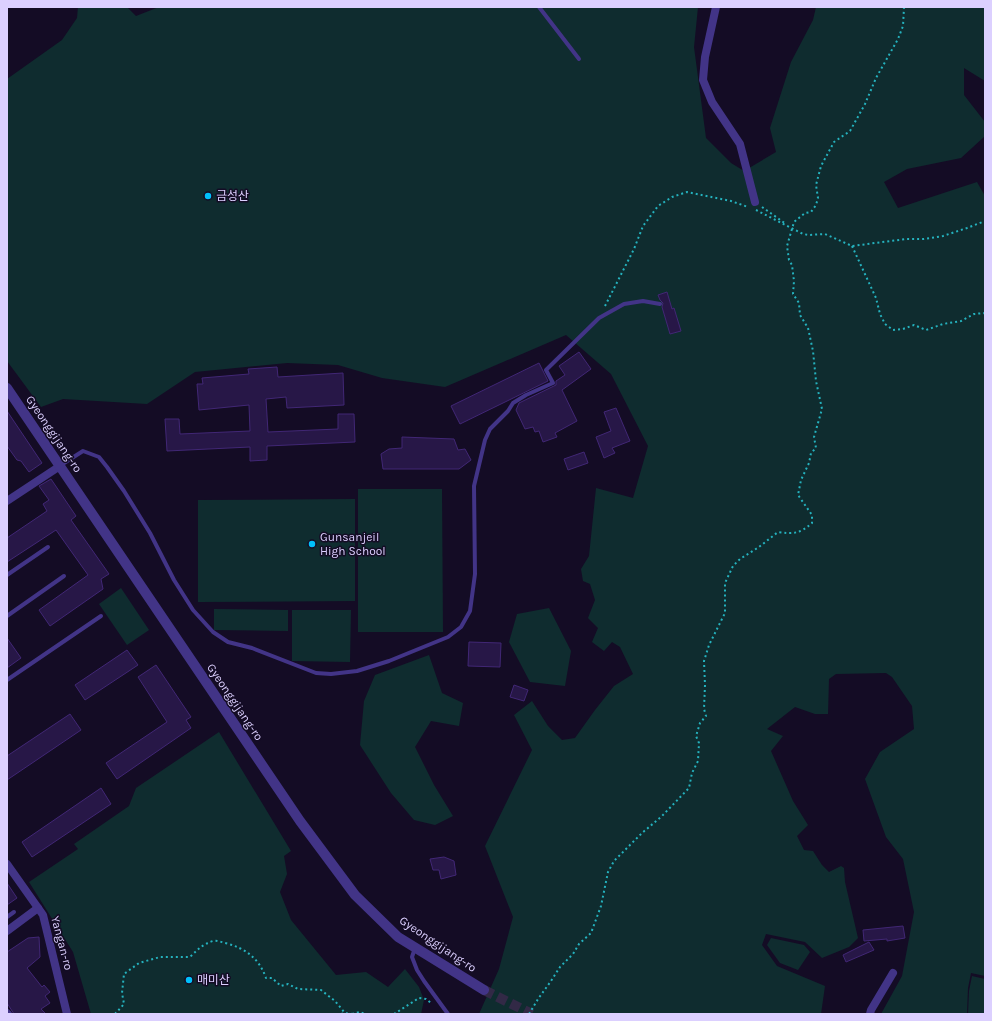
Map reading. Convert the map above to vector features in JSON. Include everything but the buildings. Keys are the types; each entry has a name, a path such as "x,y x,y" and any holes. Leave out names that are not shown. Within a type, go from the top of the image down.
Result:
{"street":[{"path":"716,7 705,57 703,80 712,102 740,144 755,202"},
{"name":"Gyeonggijang-ro","path":"7,388 300,821 355,895 398,937 484,990"},
{"path":"7,501 60,466"},
{"name":"Yangan-ro","path":"7,864 43,915 67,1014"},
{"path":"7,932 38,908"},
{"path":"870,1014 893,973"}],"lane":[{"path":"539,7 579,59"},
{"path":"60,466 83,451 99,457 124,491 161,552 174,580 193,610 213,632 228,642 258,651 316,673 331,674 357,671 389,661 448,637 461,627 470,611 474,581 474,486 485,440 490,429 513,403 526,395 553,383 546,370 600,318 624,304 643,302 660,304"},
{"path":"7,575 48,547"},
{"path":"7,616 64,576"},
{"path":"7,680 101,616"},
{"path":"7,917 14,912"},
{"path":"416,948 412,957 417,970 448,1014"}],"path":[{"path":"530,1014 560,966 573,954 579,944 591,933 601,906 608,872 614,861 642,832 662,816 690,788 692,773 698,761 699,743 696,736 700,723 706,716 704,709 704,661 709,645 725,613 724,583 733,566 778,532 792,534 804,531 812,523 812,516 798,494 801,480 809,463 811,453 816,448 814,437 822,409 808,328 800,315 799,303 793,294 794,281 792,265 789,260 787,246 794,222 805,213 811,212 816,205 818,198 816,185 821,166 834,142 850,131 865,104 876,78 898,39 903,26 904,7"},
{"path":"600,318 624,270 643,226 658,206 672,197 687,192 731,201 756,210 792,229 809,235 825,234 852,246 906,238 924,239 943,236 985,221"},
{"path":"755,202 792,229"},
{"path":"852,246 876,298 880,314 885,324 893,330 903,329 914,325 926,330 943,324 961,321 974,314 985,313"},
{"path":"115,1014 124,1004 122,993 124,974 139,963 160,957 190,957 202,945 215,940 236,945 247,951 264,970 266,978 272,978 281,986 288,984 298,989 321,990 335,1001 345,1013"},
{"path":"394,1014 419,998 426,999 436,1007 441,1005"},
{"path":"341,1014 360,1012 365,1014"}],"green space":[{"path":"78,7 127,7 136,16 159,7 698,7 694,47 706,138 731,163 744,171 776,152 770,128 791,62 813,20 816,7 985,7 985,81 964,68 964,95 985,122 985,136 961,158 907,169 884,182 898,208 977,182 985,196 985,976 971,973 968,988 967,1014 881,1014 902,976 914,912 903,859 886,837 865,779 880,752 914,729 912,706 892,677 886,673 836,674 829,679 828,714 815,714 795,707 767,729 783,736 771,751 793,801 808,825 797,836 804,850 813,851 822,865 829,872 841,866 844,868 845,882 858,938 849,947 822,958 805,942 766,934 762,945 777,966 825,986 821,1014 479,1014 499,969 513,917 485,846 532,750 514,715 532,701 548,726 562,740 575,738 614,686 633,674 620,647 612,642 604,651 592,642 598,628 588,618 595,600 590,584 583,581 581,569 589,556 596,488 633,498 648,446 611,374 566,335 445,387 382,378 338,365 287,363 195,372 147,404 63,399 41,407 7,361 7,79 62,40 77,18"},
{"path":"358,489 442,489 443,632 358,632"},
{"path":"355,499 355,601 198,602 198,500"},
{"path":"121,588 149,630 127,645 99,604"},
{"path":"549,608 571,651 565,686 530,682 509,642 517,614"},
{"path":"214,609 288,610 288,631 214,630"},
{"path":"292,610 351,610 350,662 292,661"},
{"path":"429,655 442,693 463,703 459,726 431,721 415,747 434,785 453,816 435,825 414,820 391,793 360,745 364,701 375,675"},
{"path":"219,732 291,851 284,856 287,874 280,892 291,920 336,975 366,972 388,987 405,969 419,987 424,1000 421,1014 91,1014 73,952 29,882 78,849 74,844 129,806 136,788"},
{"path":"771,938 804,945 810,952 798,970 780,963 767,945"},
{"path":"972,976 985,979 985,1014 968,1014 969,991"}],"tunnel":[{"path":"484,990 532,1014"}],"place":[{"name":"금성산","path":"208,196"},
{"name":"Gunsanjeil High School","path":"312,544"},
{"name":"매미산","path":"189,980"}]}
